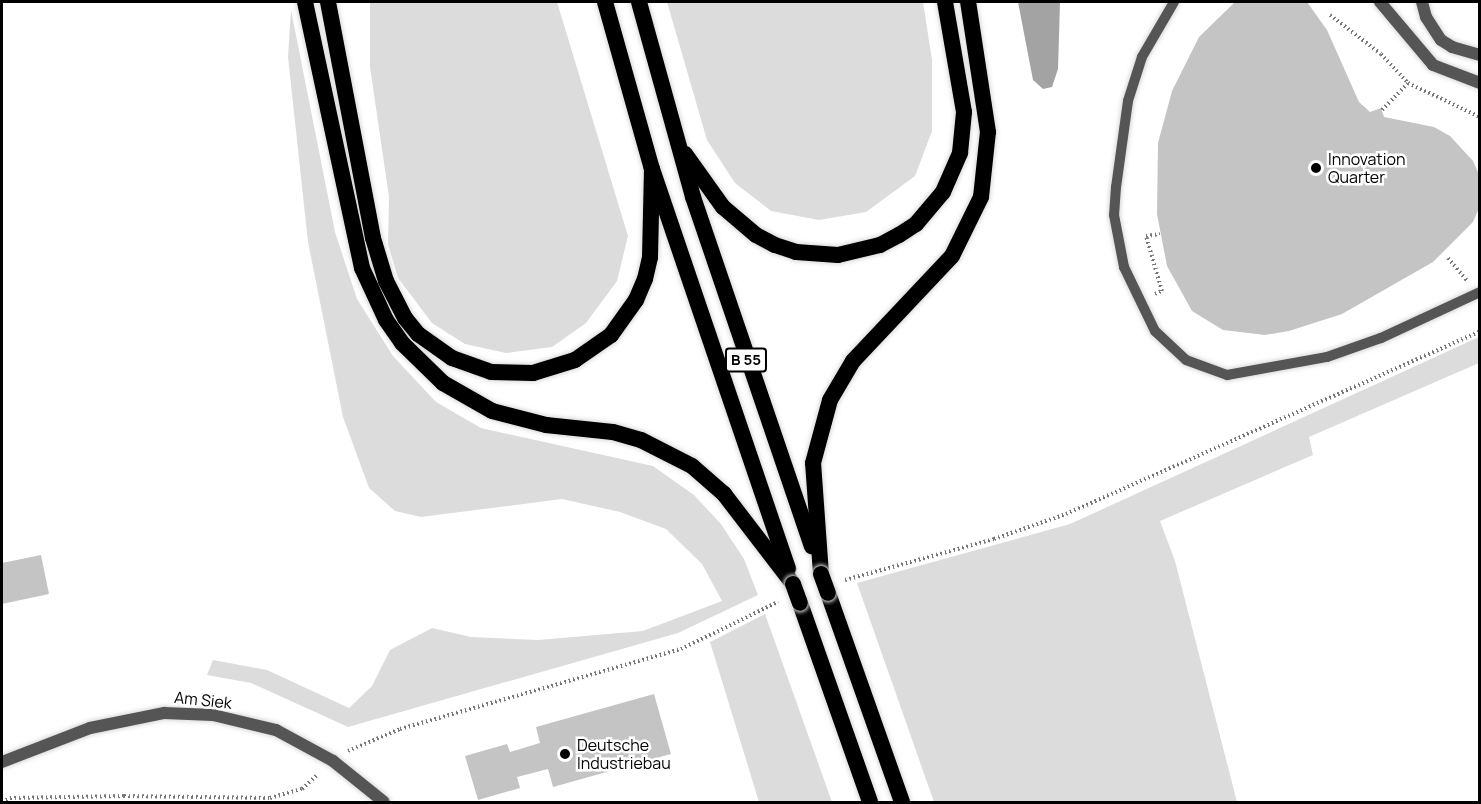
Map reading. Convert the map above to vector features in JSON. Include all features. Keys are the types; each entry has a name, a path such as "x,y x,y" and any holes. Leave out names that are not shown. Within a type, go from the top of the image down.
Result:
{"highway":[{"path":"305,2 363,268 386,320 402,343 444,383 492,411 546,425 613,432 641,440 692,466 724,494 793,584"},
{"path":"328,2 373,238 386,281 405,318 426,340 452,358 490,372 533,373 575,360 611,335 636,300 645,279 650,257 652,169"},
{"name":"B 55","path":"605,2 652,169 793,584 792,602 870,802"},
{"name":"B 55","path":"639,2 678,144 735,327 821,574 833,587 902,802"},
{"path":"678,144 723,207 756,235 775,245 796,252 838,255 880,245 898,236 916,224 943,192 960,153 964,112 945,2"},
{"path":"821,574 813,474 816,441 830,400 853,361 952,256 981,197 988,132 968,2"}],"street":[{"path":"1380,2 1433,65 1479,83"},
{"path":"1421,2 1426,18 1441,39 1452,47 1479,55"},
{"name":"Am Siek","path":"2,762 90,728 164,713 213,715 276,730 333,761 384,802"}],"lane":[{"path":"1174,2 1142,57 1128,101 1114,216 1124,267 1155,331 1186,360 1227,375 1327,357 1381,338 1479,292"}],"path":[{"path":"1330,15 1381,54 1408,83 1479,117"},
{"path":"1382,110 1408,83"},
{"path":"1137,237 1160,234"},
{"path":"1146,236 1161,291"},
{"path":"1448,258 1465,279"},
{"path":"1460,290 1470,285"},
{"path":"1151,296 1156,305"},
{"path":"833,587 994,539 1066,514 1479,331"},
{"path":"2,802 10,798 124,796 270,798 302,789 333,761 360,743 400,729 681,649 744,616 792,602"}],"shaded area":[{"path":"370,2 557,2 628,236 617,281 586,323 552,347 506,353 465,344 432,323 398,278 388,244 389,197 370,67"},
{"path":"667,2 923,2 932,60 932,131 915,176 866,212 819,220 771,211 735,183 707,140"},
{"path":"1018,2 1060,2 1058,69 1052,87 1043,89 1033,80"},
{"path":"291,10 335,232 357,299 393,356 436,402 481,428 653,466 694,495 721,524 744,559 758,595 678,633 348,727 251,683 207,675 213,660 267,670 349,708 372,686 390,650 432,628 471,637 538,640 643,631 722,601 702,564 666,529 620,512 562,499 421,517 395,511 369,488 343,417 308,242 288,57"},
{"path":"1479,337 1479,363 1309,437 1313,455 1160,521 1175,561 1237,802 934,802 857,583 1070,524"},
{"path":"765,614 832,802 759,802 710,642"}],"building":[{"name":"Innovation Quarter","path":"1235,2 1307,2 1327,30 1359,102 1370,112 1381,108 1384,117 1434,127 1450,136 1473,161 1480,177 1480,206 1473,222 1433,262 1342,314 1289,331 1265,335 1223,330 1192,311 1167,266 1157,214 1158,143 1172,91 1199,37"},
{"path":"41,555 49,594 2,604 2,563"},
{"path":"654,694 671,754 553,787 548,769 517,777 520,788 478,800 465,756 507,744 510,752 540,743 536,727"}],"place":[{"name":"Innovation Quarter","path":"1316,168"},
{"name":"Deutsche Industriebau","path":"565,754"}]}
